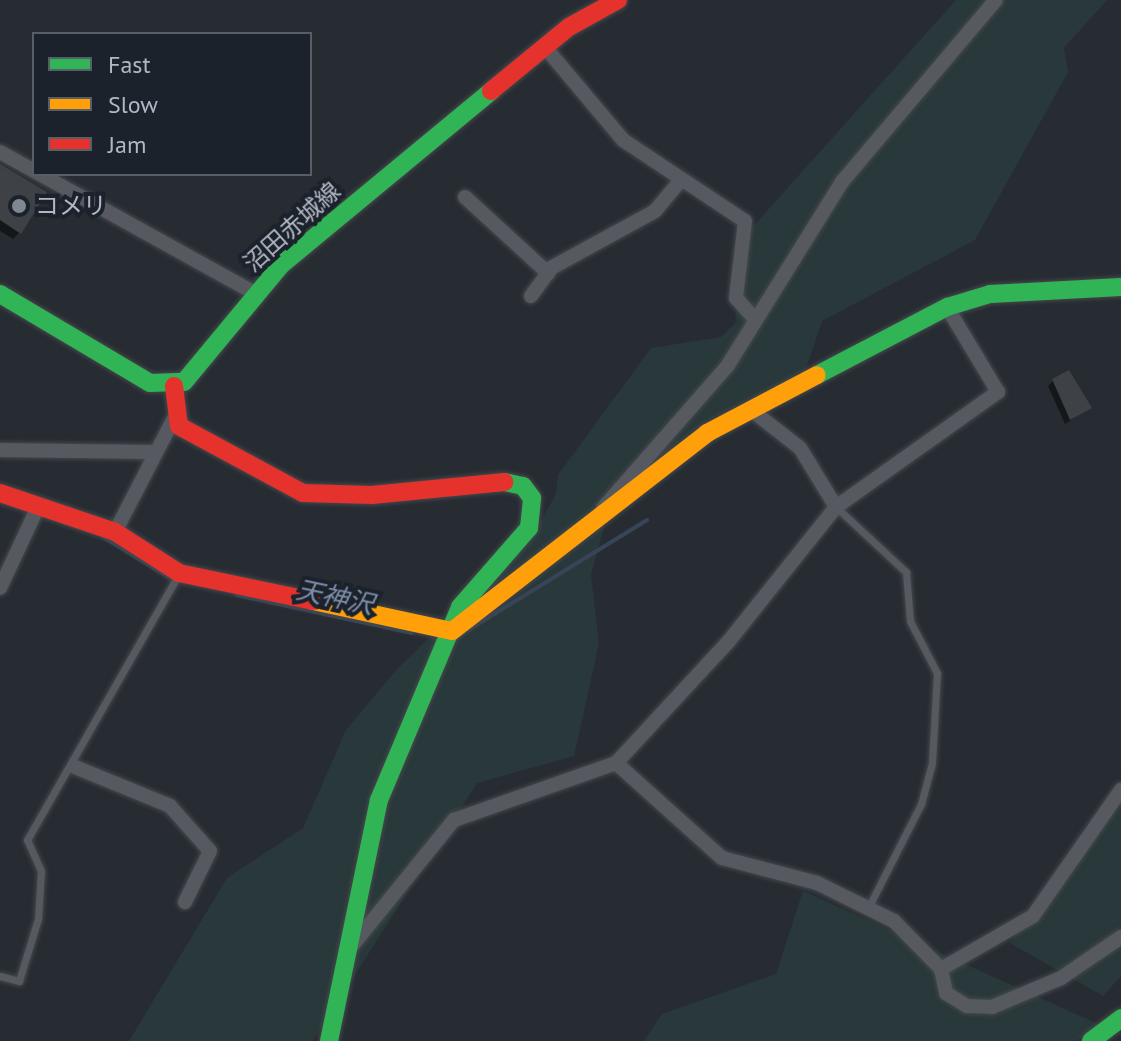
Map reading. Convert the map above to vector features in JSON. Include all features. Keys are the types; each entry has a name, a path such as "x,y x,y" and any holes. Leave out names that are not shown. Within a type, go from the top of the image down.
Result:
{"main road":[{"name":"沼田赤城線","path":"174,386 193,374 254,293 545,47 609,2"},
{"path":"0,493 37,511 115,532 179,573 452,631 473,622 603,508 750,409 947,307 990,294 1121,287"},
{"path":"0,294 139,377 174,386 174,418 187,433 303,493 358,496 487,478 523,486 532,498 529,528 468,596 379,800 329,1041"},
{"path":"1091,1041 1121,1018"}],"street":[{"path":"603,508 728,365 753,317 842,182 996,0"},
{"path":"545,47 623,140 680,181 745,221 736,298 753,317"},
{"path":"0,152 32,170"},
{"path":"43,176 254,293"},
{"path":"531,296 548,273 655,211 680,181"},
{"path":"465,197 548,273"},
{"path":"344,957 454,820 616,763 729,641 836,507 998,392 947,307"},
{"path":"750,409 800,448 836,507"},
{"path":"115,532 151,452 174,418"},
{"path":"0,450 151,452"},
{"path":"0,588 37,511"},
{"path":"616,763 722,858 817,883 866,911 894,921 941,969 946,993 967,1006 992,1007 1061,978 1121,937"},
{"path":"75,767 170,806 210,851 185,902"},
{"path":"941,969 1033,916 1121,790"}],"lane":[{"path":"836,507 906,572 910,621 937,673 932,763 921,804 866,911"},
{"path":"0,976 19,981 38,919 41,871 27,840 75,767 179,573"}],"shaded area":[{"path":"956,0 1107,0 1064,48 1068,72 975,240 822,321 805,372 707,421 613,495 591,575 599,643 574,756 477,783 313,1041 129,1041 227,878 303,828 346,730 397,669 529,542 556,494 558,475 651,348 721,337 735,324 741,240"},
{"path":"1121,796 1121,976 1103,996 1010,943"},
{"path":"803,891 1098,1024 1076,1041 644,1041 662,1014 776,974"}],"building":[{"name":"コメリ","path":"0,164 47,192 21,234 0,220"},
{"path":"1069,370 1092,408 1070,420 1052,379"}],"waterway":[{"name":"天神沢","path":"452,640 647,520"},
{"name":"天神沢","path":"103,537 170,578"},
{"name":"天神沢","path":"237,595 412,633"}],"traffic: fast":[{"path":"0,294 150,383 184,382 281,265 491,91"},
{"path":"817,375 947,307 990,294 1121,287"},
{"path":"329,1041 379,800 460,607 529,528 532,498 523,486 504,482"},
{"path":"1091,1041 1121,1018"}],"traffic: slow":[{"path":"313,601 452,631 707,433 817,375"}],"traffic: jam":[{"path":"491,91 569,27 618,0"},
{"path":"174,386 179,426 303,493 372,495 504,482"},
{"path":"0,493 115,532 179,573 313,601"}],"place":[{"name":"コメリ","path":"19,206"}]}
